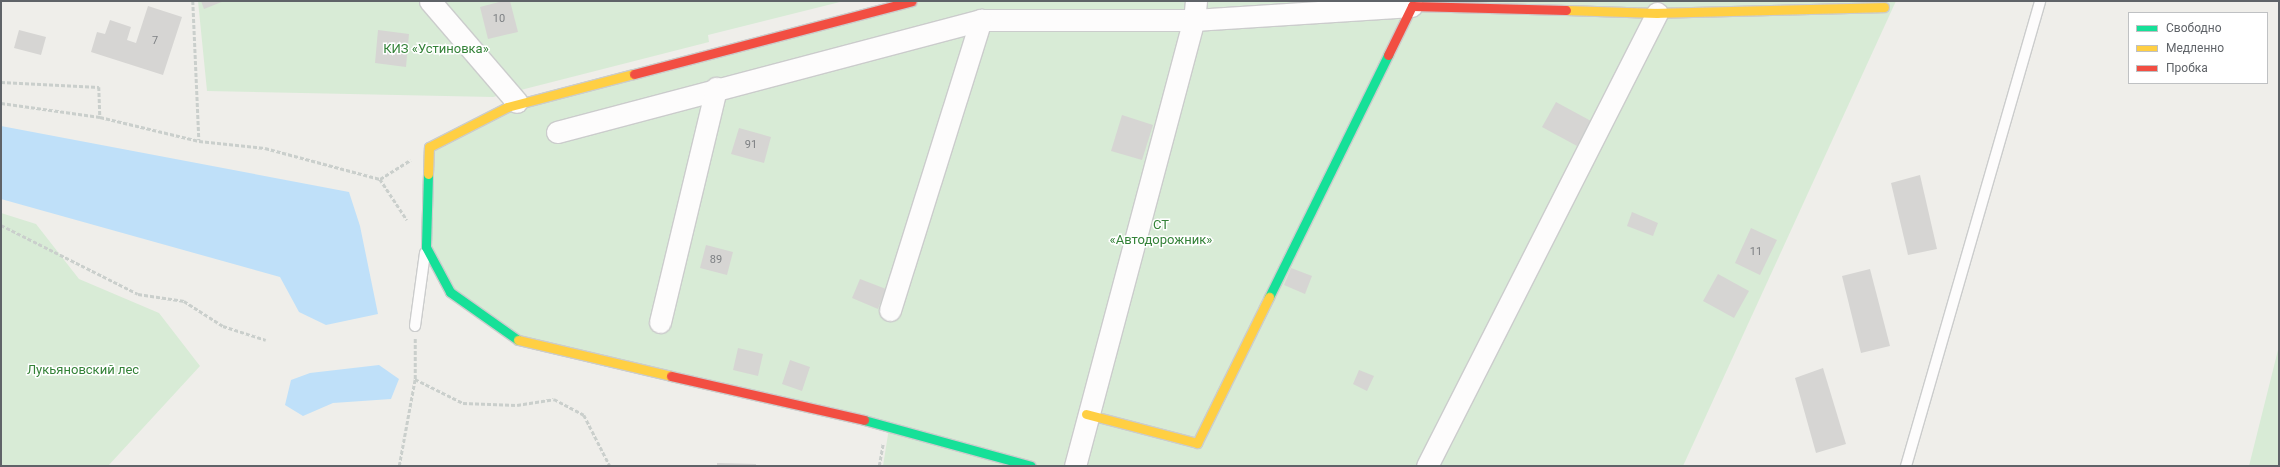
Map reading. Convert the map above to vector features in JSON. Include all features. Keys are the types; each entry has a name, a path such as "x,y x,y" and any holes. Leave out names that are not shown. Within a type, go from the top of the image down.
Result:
{"street":[{"path":"430,1 517,102"},
{"path":"912,1 517,102 429,148 426,247 450,292 512,339 890,426 1031,466"},
{"path":"1086,414 1197,443 1412,6"},
{"path":"557,132 716,88 981,20 1195,11 1412,6 1657,13 1884,8"},
{"path":"1075,466 1086,414 1195,11"},
{"path":"1427,466 1657,13"},
{"path":"890,310 981,20"},
{"path":"660,322 716,88"}],"lane":[{"path":"1906,466 2040,1"},
{"path":"415,326 426,247"}],"path":[{"path":"193,1 199,141"},
{"path":"1,82 99,87 100,117"},
{"path":"1,103 100,117 199,141 265,148 380,179 409,222"},
{"path":"380,179 429,148"},
{"path":"1,225 138,294 184,302 224,326 266,340"},
{"path":"399,466 415,379 415,326"},
{"path":"415,379 463,403 517,405 554,399 584,415 610,466"}],"green space":[{"name":"КИЗ «Устиновка»","path":"198,1 844,1 708,35 709,42 493,97 207,91"},
{"name":"СТ «Автодорожник»","path":"912,1 1896,1 1683,466 1041,466 512,339 450,292 426,247 429,147 507,107"},
{"name":"Лукьяновский лес","path":"1,213 36,224 79,279 159,313 200,366 108,466 1,466"},
{"path":"2278,350 2279,466 2249,466"},
{"path":"889,428 1016,466 883,466"}],"water":[{"path":"1,126 349,192 360,226 378,314 326,325 299,312 280,277 1,199"},
{"path":"379,365 399,379 391,399 333,403 303,416 285,405 291,380 310,373"}],"building":[{"path":"201,1 224,1 204,9"},
{"path":"503,1 510,1 518,32 488,39 480,7"},
{"path":"148,6 182,17 163,75 91,52 97,32 105,34 110,20 131,27 127,40 136,43"},
{"path":"19,30 46,37 41,55 14,48"},
{"path":"378,30 409,34 406,67 375,63"},
{"path":"1556,102 1591,121 1577,146 1542,127"},
{"path":"1122,115 1153,125 1142,160 1111,151"},
{"path":"739,128 771,137 764,163 731,154"},
{"path":"1920,175 1937,249 1908,255 1891,183"},
{"path":"1632,212 1658,223 1653,236 1627,226"},
{"path":"1751,228 1777,240 1760,275 1735,263"},
{"path":"706,245 733,252 727,275 700,268"},
{"path":"1291,268 1312,276 1305,294 1284,285"},
{"path":"1870,269 1890,346 1861,353 1842,276"},
{"path":"1718,274 1749,291 1734,318 1703,301"},
{"path":"860,279 886,289 878,309 852,298"},
{"path":"738,348 763,354 758,376 733,370"},
{"path":"790,360 810,367 802,391 782,384"},
{"path":"1823,368 1846,444 1816,453 1795,378"},
{"path":"1359,370 1374,376 1367,391 1353,384"},
{"path":"717,463 756,464 756,466 717,466"}],"traffic: fast":[{"path":"1269,297 1388,55"},
{"path":"428,174 426,247 450,292 518,340"},
{"path":"864,420 1031,466"}],"traffic: slow":[{"path":"1566,10 1657,13 1884,7"},
{"path":"428,174 429,147 507,107 634,74"},
{"path":"1086,414 1197,443 1269,297"},
{"path":"518,340 671,376"}],"traffic: jam":[{"path":"634,74 912,1"},
{"path":"1388,55 1412,6 1566,10"},
{"path":"671,376 864,420"}]}
